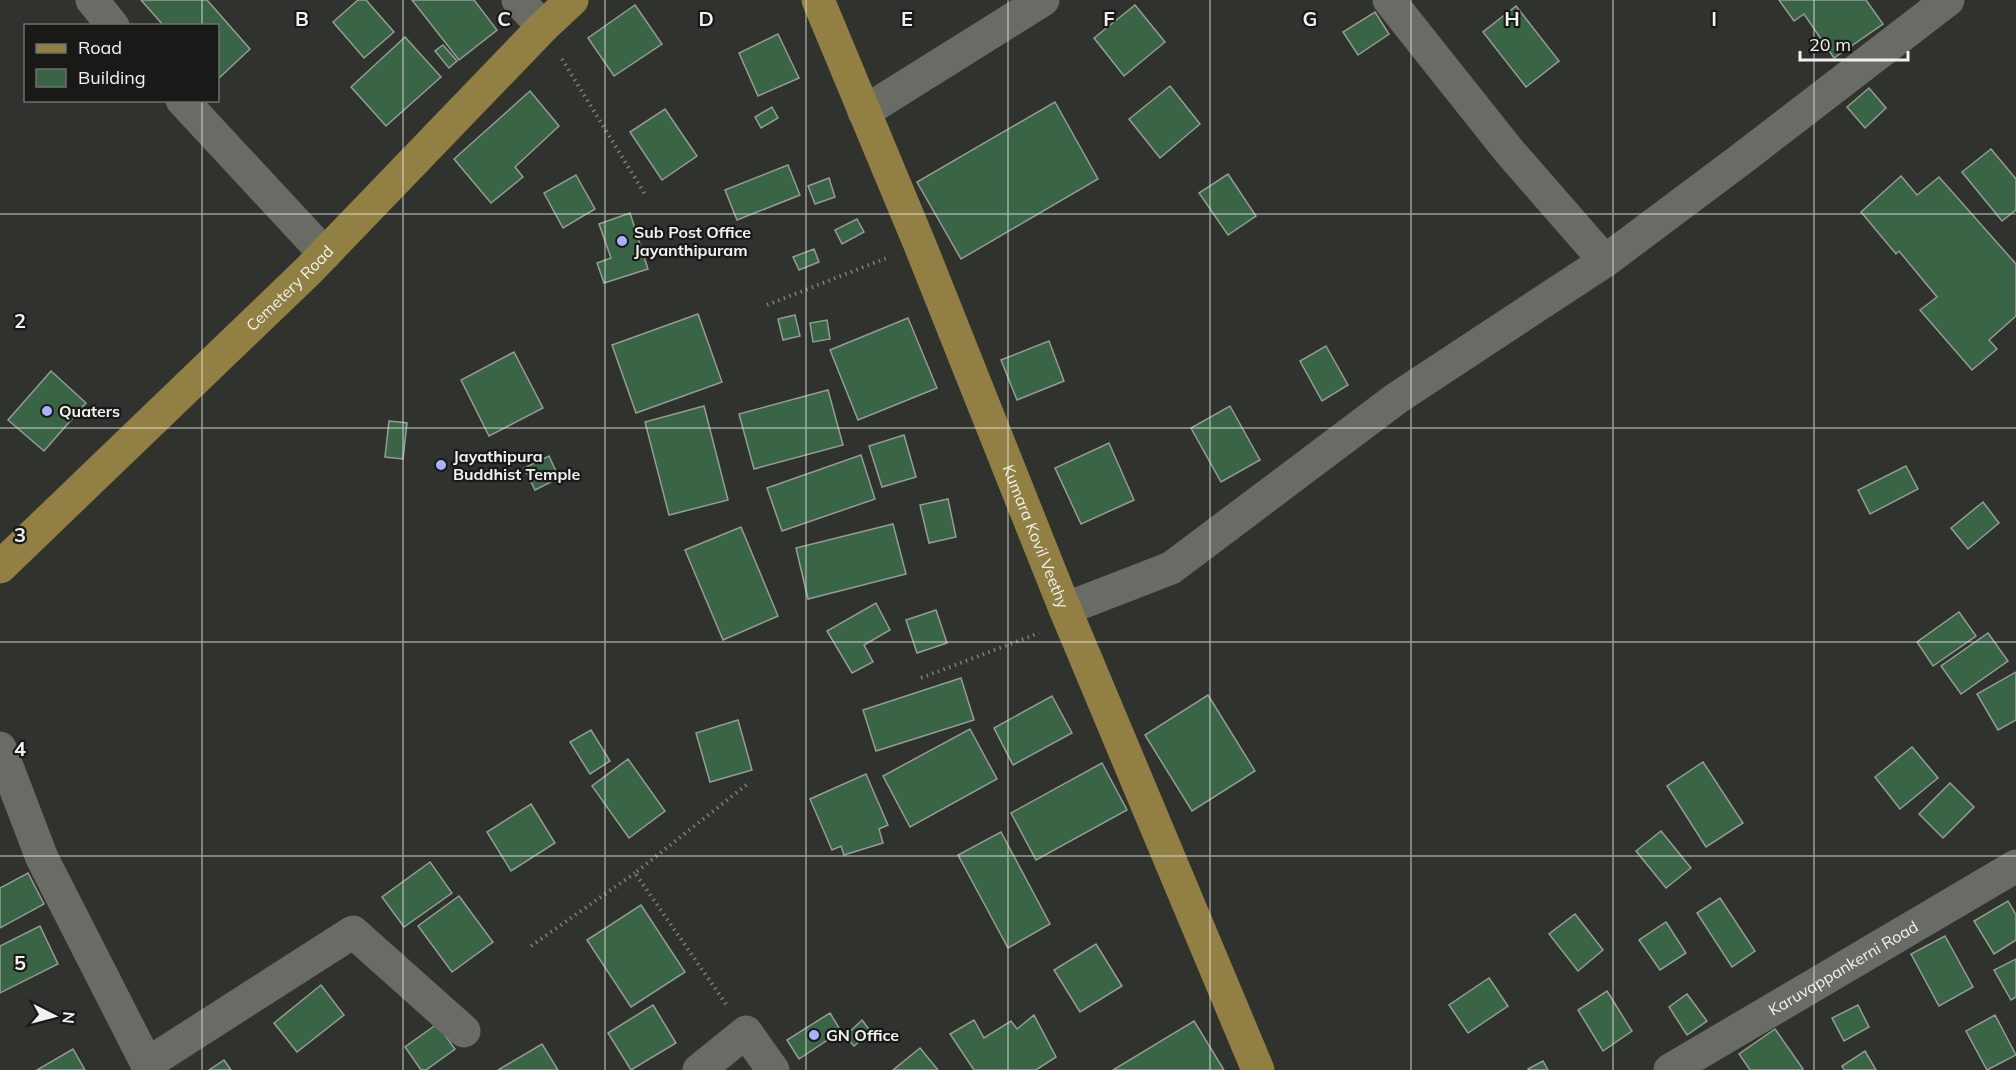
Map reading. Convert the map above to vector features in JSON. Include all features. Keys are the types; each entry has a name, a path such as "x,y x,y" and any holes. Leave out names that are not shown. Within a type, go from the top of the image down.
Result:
{"main road":[{"name":"Cemetery Road","path":"0,567 325,254 543,27 572,0"},
{"name":"Kumara Kovil Veethy","path":"818,0 920,245 1068,615 1258,1070"}],"street":[{"path":"92,0 111,24"},
{"path":"518,0 543,27"},
{"path":"864,112 1042,0"},
{"path":"1389,0 1509,151 1605,261"},
{"path":"1068,615 1171,568 1397,398 1605,261 1948,0"},
{"path":"184,102 325,254"},
{"path":"0,748 42,858 149,1067 353,932 464,1031"},
{"name":"Karuvappankerni Road","path":"1670,1070 2016,866"},
{"path":"699,1070 746,1032 772,1070"}],"path":[{"path":"543,27 646,196"},
{"path":"767,304 920,245"},
{"path":"921,678 1068,615"},
{"path":"531,946 635,873 750,782"},
{"path":"635,873 746,1032"}],"building":[{"path":"141,0 207,0 250,49 219,78 219,24 162,24"},
{"path":"358,0 366,0 394,32 364,58 333,22"},
{"path":"412,0 474,0 497,30 459,60"},
{"path":"1779,0 1866,0 1883,24 1834,58 1804,14 1794,21"},
{"path":"635,5 662,44 614,76 588,38"},
{"path":"1135,5 1165,42 1124,76 1094,38"},
{"path":"1516,6 1559,61 1526,87 1483,32"},
{"path":"1375,12 1389,34 1358,55 1343,32"},
{"path":"778,34 799,78 758,96 739,53"},
{"path":"405,37 441,77 386,126 351,87"},
{"path":"443,45 457,61 449,68 435,51"},
{"path":"1170,86 1200,124 1160,158 1129,119"},
{"path":"1869,88 1886,108 1865,128 1847,107"},
{"path":"530,91 559,126 515,167 523,177 491,203 454,159"},
{"path":"1055,102 1098,179 961,259 917,182"},
{"path":"772,107 778,118 761,128 755,117"},
{"path":"665,109 697,156 662,180 630,132"},
{"path":"1991,149 2016,179 2016,210 2002,221 1962,172"},
{"path":"788,165 800,195 737,220 725,190"},
{"path":"1228,174 1256,216 1228,235 1199,193"},
{"path":"576,175 595,209 563,228 544,193"},
{"path":"1901,176 1917,195 1939,177 2016,264 2016,316 1989,340 1997,349 1972,370 1920,310 1937,297 1899,251 1896,254 1861,212"},
{"path":"829,178 835,197 815,204 808,186"},
{"name":"Sub Post Office Jayanthipuram","path":"630,213 648,269 604,283 597,263 611,258 599,224"},
{"path":"857,219 864,232 842,244 835,230"},
{"path":"814,249 819,262 799,270 793,257"},
{"path":"698,314 722,382 636,413 612,345"},
{"path":"795,315 800,336 783,340 778,319"},
{"path":"908,318 937,388 858,420 830,350"},
{"path":"827,320 830,339 813,342 810,323"},
{"path":"1049,341 1064,381 1017,400 1001,360"},
{"path":"1326,346 1348,385 1322,401 1300,361"},
{"path":"514,352 543,408 489,436 461,380"},
{"name":"Quaters","path":"51,371 86,403 44,451 8,420"},
{"path":"828,390 843,445 754,469 739,414"},
{"path":"704,406 728,500 669,515 645,422"},
{"path":"1230,406 1260,460 1221,482 1191,428"},
{"path":"389,421 407,423 403,459 385,457"},
{"path":"904,435 916,477 882,487 869,446"},
{"path":"1109,443 1134,500 1081,524 1055,468"},
{"path":"861,455 875,499 782,531 767,488"},
{"path":"549,456 559,478 535,490 524,468"},
{"path":"1906,466 1918,489 1870,514 1858,490"},
{"path":"948,499 956,537 929,543 920,505"},
{"path":"1983,502 1999,523 1968,549 1951,528"},
{"path":"893,524 906,574 808,599 796,548"},
{"path":"741,527 778,616 723,640 685,550"},
{"path":"876,603 890,630 864,645 873,662 852,673 827,631"},
{"path":"936,610 947,643 917,653 906,620"},
{"path":"1959,612 1976,636 1933,666 1917,642"},
{"path":"1988,633 2008,661 1961,694 1941,666"},
{"path":"2016,672 2016,720 1998,730 1977,694"},
{"path":"961,678 974,720 876,751 863,710"},
{"path":"1208,695 1255,771 1192,811 1145,735"},
{"path":"1052,696 1072,733 1013,765 994,728"},
{"path":"738,720 752,770 710,782 696,733"},
{"path":"970,729 997,779 910,827 883,776"},
{"path":"591,730 610,761 590,774 570,742"},
{"path":"1912,747 1938,778 1900,809 1875,777"},
{"path":"628,759 665,811 629,838 592,786"},
{"path":"1703,762 1743,823 1706,847 1667,786"},
{"path":"1102,763 1127,810 1036,860 1011,813"},
{"path":"866,774 888,825 879,829 883,843 844,855 841,846 832,850 810,799"},
{"path":"1950,783 1974,807 1943,838 1919,814"},
{"path":"531,804 555,843 511,871 487,832"},
{"path":"1661,831 1691,868 1666,888 1636,851"},
{"path":"1001,832 1050,924 1008,948 958,855"},
{"path":"430,862 452,893 404,927 382,897"},
{"path":"28,873 44,904 0,928 0,888"},
{"path":"459,896 493,942 452,972 418,926"},
{"path":"1720,898 1755,951 1732,967 1697,913"},
{"path":"2008,901 2016,915 2016,940 1994,954 1974,921"},
{"path":"641,905 685,972 631,1007 587,940"},
{"path":"1575,914 1603,950 1578,971 1549,934"},
{"path":"1666,922 1686,953 1660,970 1639,940"},
{"path":"40,926 58,964 0,993 0,946"},
{"path":"1945,936 1973,987 1939,1006 1911,954"},
{"path":"1096,944 1122,986 1080,1012 1054,970"},
{"path":"2016,959 2016,997 2011,1000 1994,970"},
{"path":"1489,978 1508,1006 1468,1033 1449,1005"},
{"path":"321,985 344,1015 297,1052 274,1023"},
{"path":"1607,991 1632,1031 1603,1051 1578,1010"},
{"path":"1687,994 1707,1021 1687,1035 1669,1007"},
{"path":"653,1005 676,1043 631,1070 608,1033"},
{"path":"1858,1005 1869,1027 1844,1041 1832,1018"},
{"name":"GN Office","path":"830,1013 841,1031 799,1059 787,1040"},
{"path":"1034,1015 1056,1057 1036,1070 974,1070 950,1034 974,1020 984,1038 1011,1021 1017,1029"},
{"path":"1995,1015 2016,1055 1987,1070 1966,1031"},
{"path":"862,1020 871,1032 854,1046 845,1036"},
{"path":"1194,1021 1224,1070 1113,1070"},
{"path":"437,1024 455,1049 426,1070 421,1070 405,1047"},
{"path":"1775,1029 1802,1070 1750,1070 1739,1054"},
{"path":"542,1044 558,1070 498,1070"},
{"path":"920,1048 938,1070 893,1070"},
{"path":"73,1049 85,1070 37,1070"},
{"path":"1865,1051 1876,1070 1844,1070 1842,1066"},
{"path":"224,1060 231,1070 209,1070"},
{"path":"1543,1061 1548,1070 1528,1069"}],"place":[{"name":"Sub Post Office Jayanthipuram","path":"622,241"},
{"name":"Quaters","path":"47,411"},
{"name":"Jayathipura Buddhist Temple","path":"441,465"},
{"name":"GN Office","path":"814,1035"}]}
